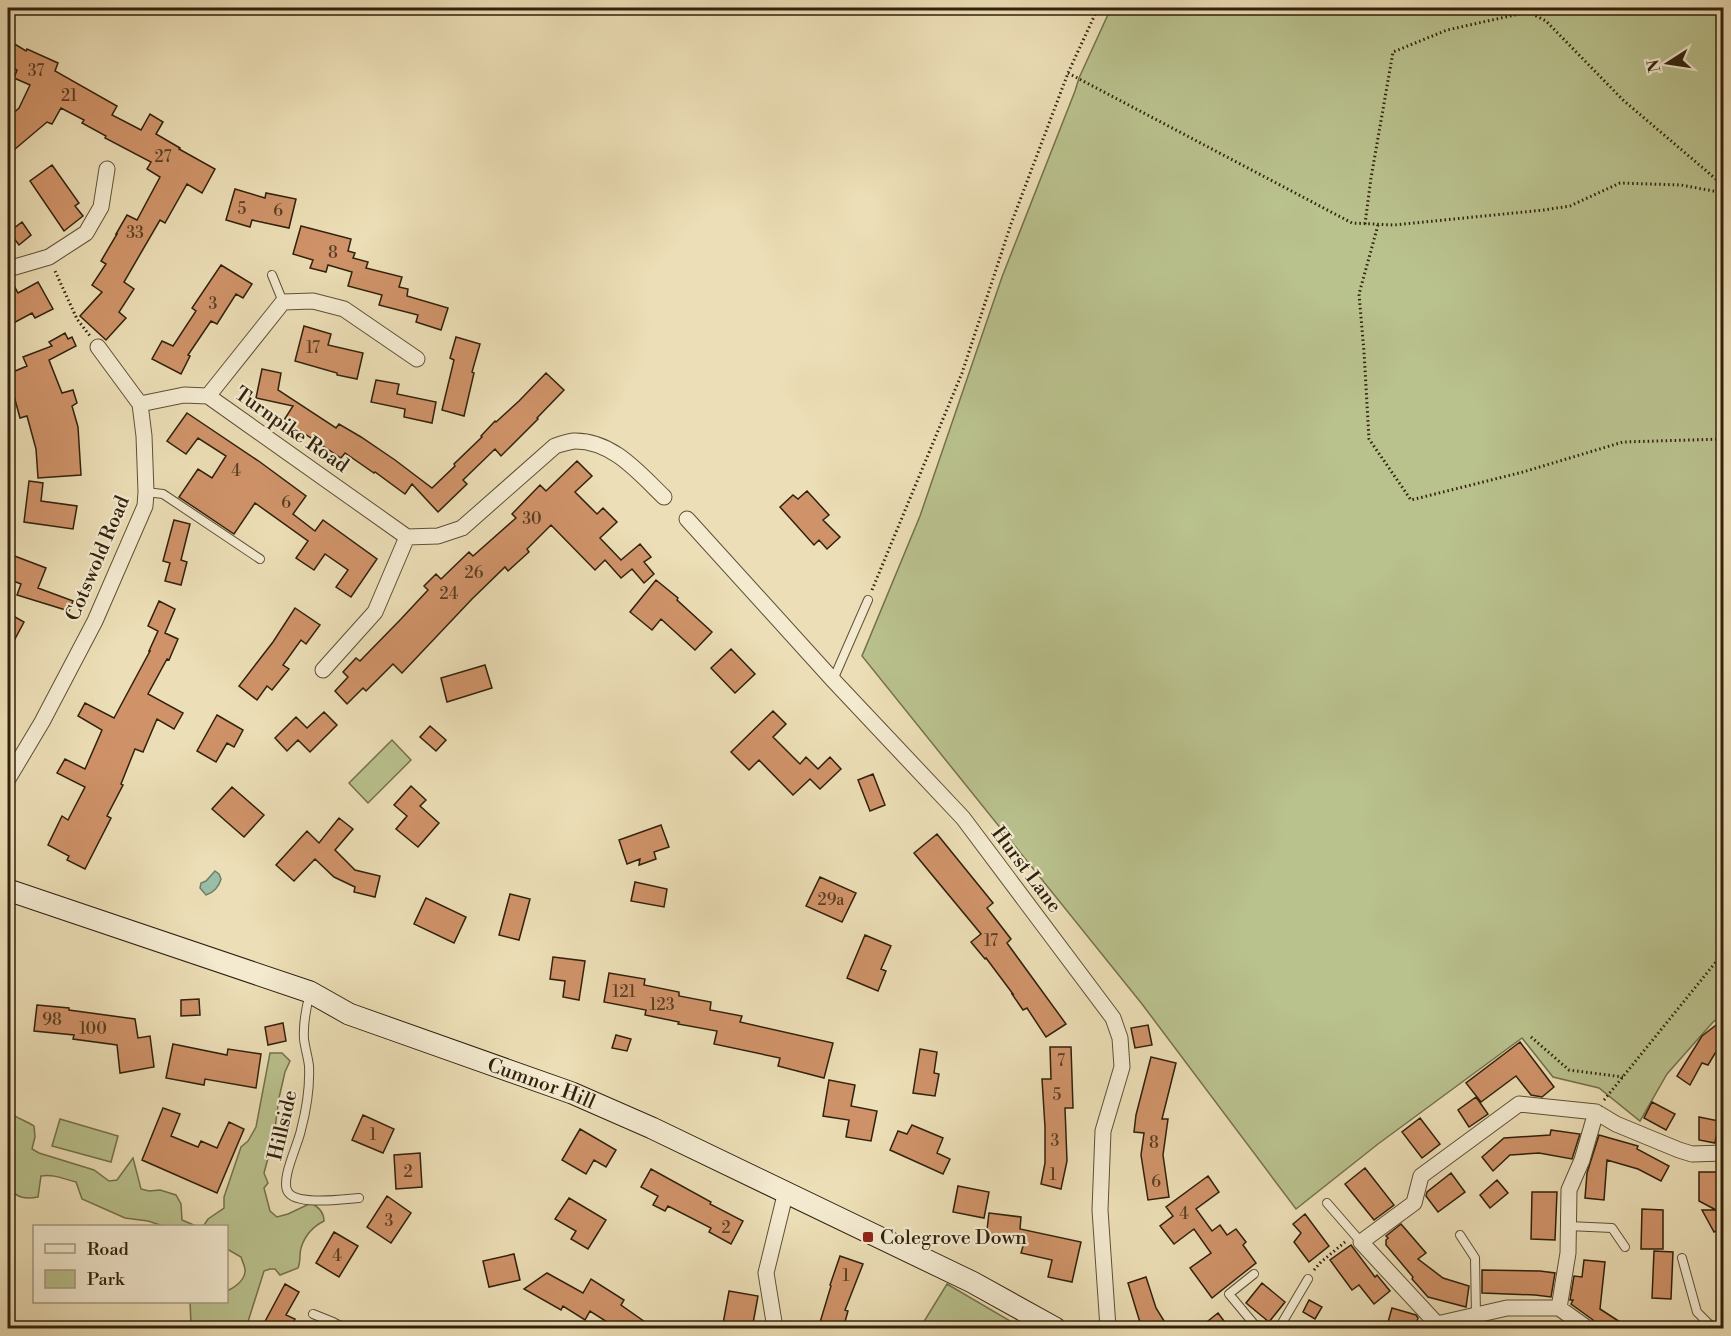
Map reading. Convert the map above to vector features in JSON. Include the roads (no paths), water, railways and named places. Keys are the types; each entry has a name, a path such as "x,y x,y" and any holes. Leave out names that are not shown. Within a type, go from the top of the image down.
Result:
{"street":[{"path":"8,268 49,257 86,233 101,207 107,169"},
{"path":"208,396 283,302 313,302 344,309 417,359"},
{"name":"Cotswold Road","path":"8,779 42,722 95,621 145,506 144,436 140,404 98,347"},
{"name":"Turnpike Road","path":"140,404 184,395 208,396 407,537"},
{"path":"323,670 375,612 407,537 438,536 462,528 555,446 573,441 598,445 621,457 664,497"},
{"name":"Hurst Lane","path":"687,519 833,680 963,818 1113,1018 1120,1038 1122,1067 1103,1131 1100,1210 1108,1329"},
{"name":"Cumnor Hill","path":"8,890 310,992 349,1014 572,1093 786,1191 972,1282 1055,1329"},
{"path":"1587,1329 1559,1308 1507,1308 1436,1326 1358,1238 1414,1203 1421,1176 1519,1104 1596,1112 1616,1124 1679,1150 1692,1154 1724,1153"},
{"path":"1559,1308 1568,1253 1569,1190 1582,1160 1596,1112"},
{"path":"775,1329 766,1273 786,1191"}],"lane":[{"path":"272,275 283,302"},
{"path":"146,492 163,494 261,559"},
{"path":"833,680 868,600"},
{"name":"Hillside","path":"310,992 305,1015 304,1038 309,1066 307,1096 301,1131 285,1180 287,1191 293,1197 305,1201 359,1198"},
{"path":"1327,1203 1358,1238"},
{"path":"1568,1226 1611,1228 1625,1247"},
{"path":"1460,1235 1475,1258 1476,1315"},
{"path":"1682,1258 1697,1312 1713,1329"},
{"path":"1254,1274 1229,1294 1254,1324 1267,1329"},
{"path":"1279,1329 1308,1279"},
{"path":"313,1314 344,1329"}],"place":[{"name":"Colegrove Down","path":"868,1237"}]}
